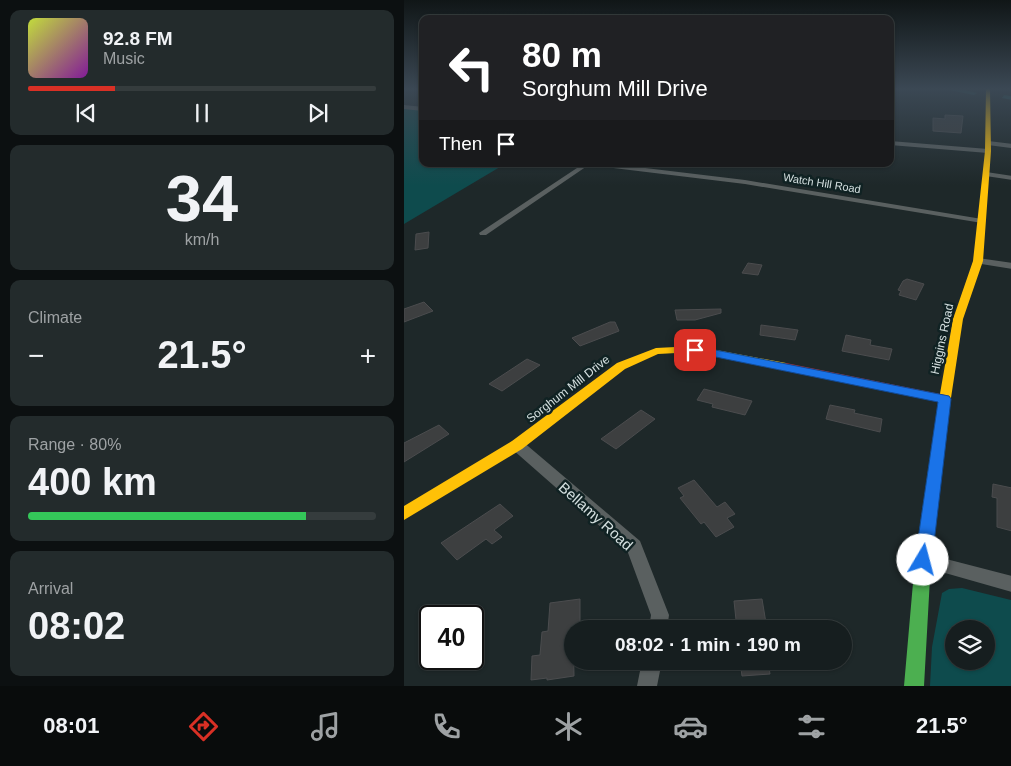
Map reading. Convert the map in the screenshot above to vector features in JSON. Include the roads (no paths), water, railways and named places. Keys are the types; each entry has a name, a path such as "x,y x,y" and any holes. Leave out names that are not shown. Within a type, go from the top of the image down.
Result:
{"street":[{"name":"Higgins Road","path":"914,686 923,560 945,399 958,319 978,261 988,147 988,121"},
{"path":"894,143 988,147"},
{"path":"483,233 582,167"},
{"name":"Watch Hill Road","path":"622,167 745,182 982,221"},
{"path":"978,261 1011,266"},
{"name":"Sorghum Mill Drive","path":"404,514 517,446 621,366 656,350 695,350 945,399"},
{"name":"Bellamy Road","path":"517,446 634,546 660,615 659,620"},
{"path":"923,560 1011,584"},
{"path":"647,686 650,670"}],"lane":[{"path":"988,147 1011,146"},
{"path":"986,174 1011,178"}]}
